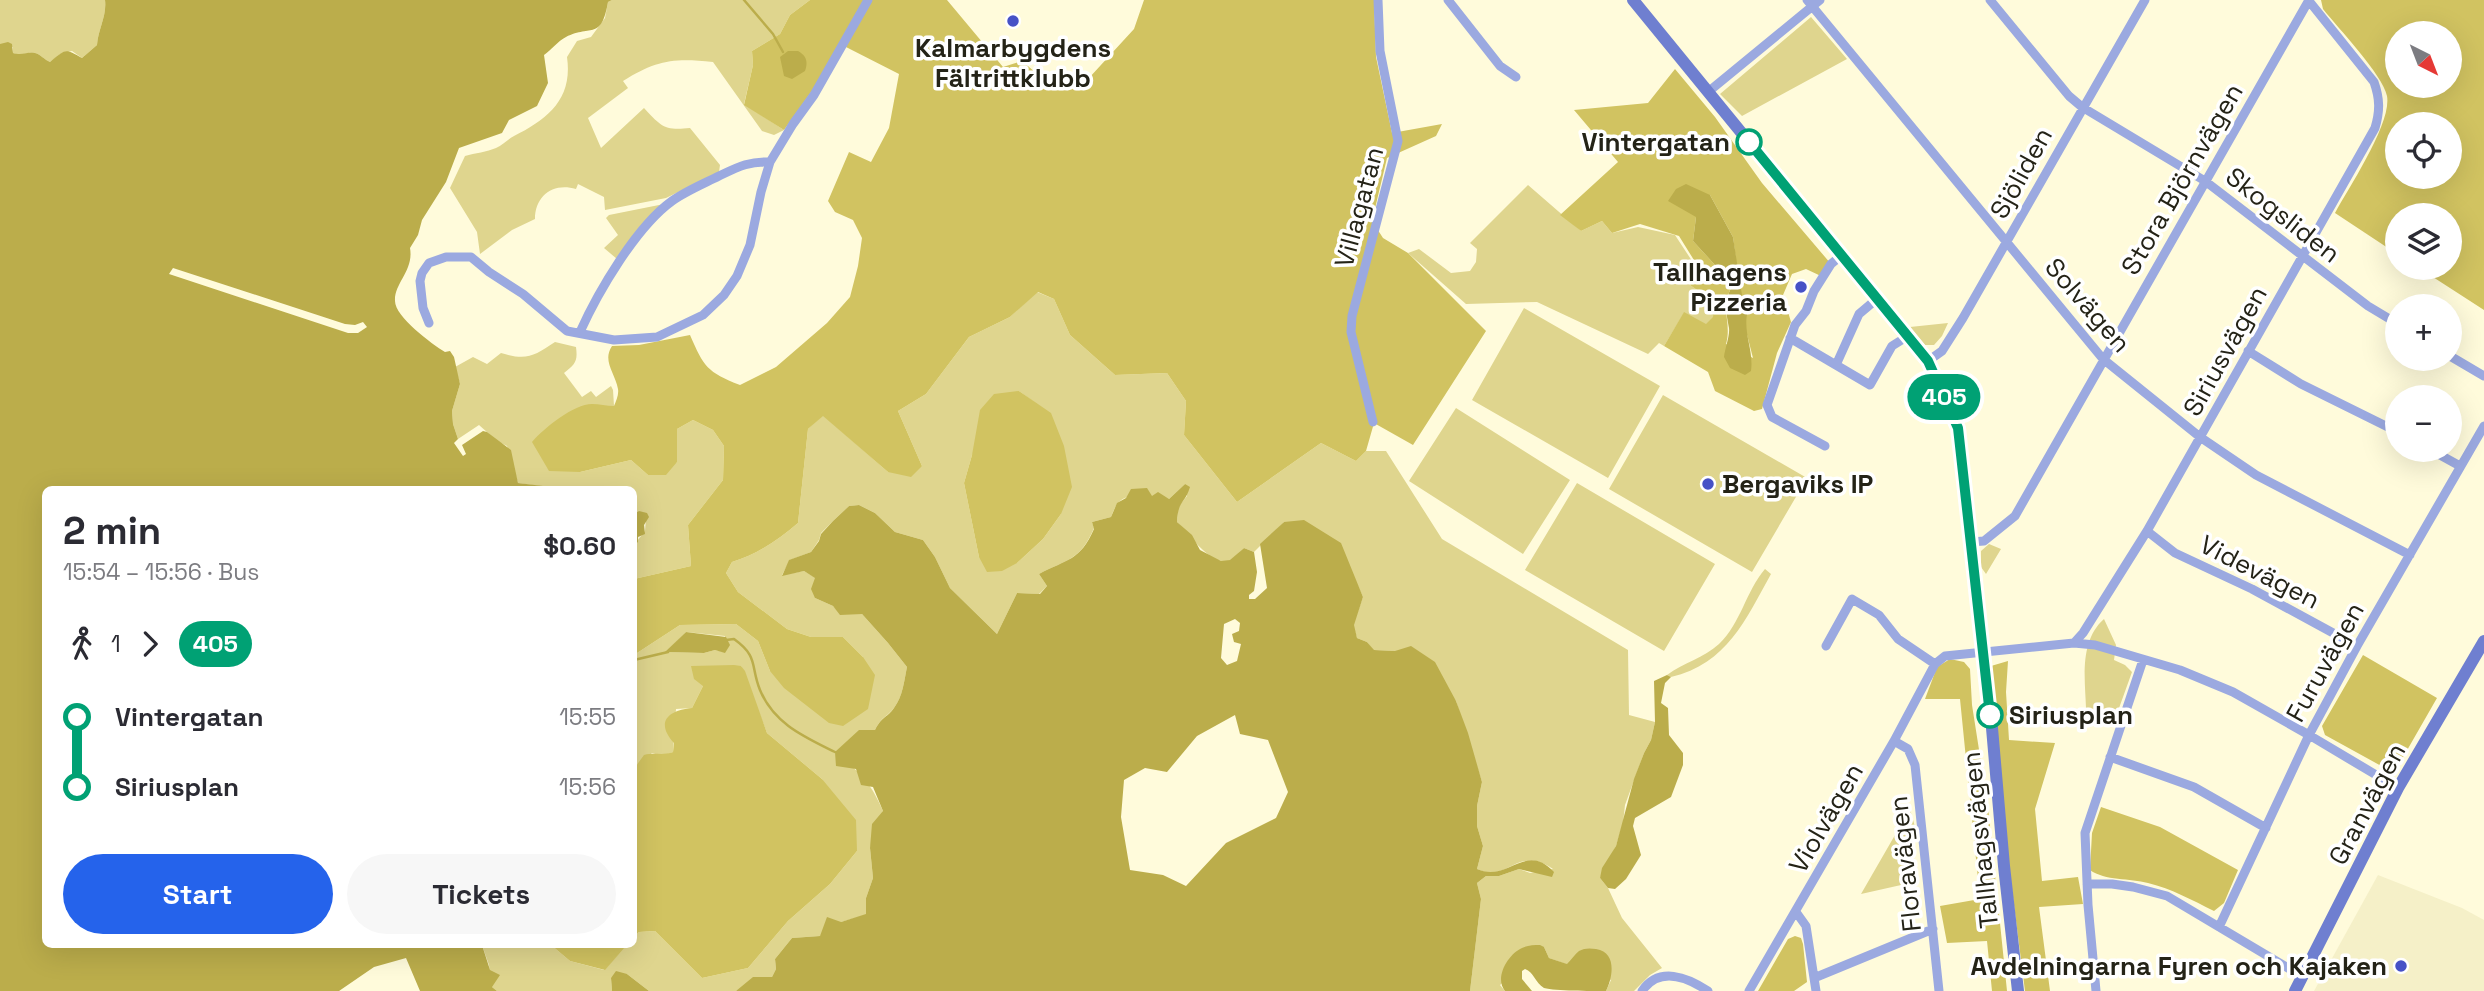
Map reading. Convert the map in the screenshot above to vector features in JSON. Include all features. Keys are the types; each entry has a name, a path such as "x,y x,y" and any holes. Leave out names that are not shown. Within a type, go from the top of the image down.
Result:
{"main road":[{"name":"Tallhagsvägen","path":"1633,0 1928,361 1958,428 1984,652 2018,991"},
{"name":"Granvägen","path":"2295,991 2398,789 2484,641"}],"street":[{"path":"429,323 423,308 420,281 422,273 429,263 446,257 471,257 567,331 614,340 657,337 703,314 727,292 746,259 770,162 814,95 868,0"},
{"name":"Villagatan","path":"1373,422 1351,332 1352,316 1398,141 1380,51 1378,0"},
{"path":"1448,0 1500,66 1516,77"},
{"path":"1708,92 1809,3 1820,0"},
{"name":"Skogsliden","path":"1990,0 2069,96 2082,107 2205,181 2385,316"},
{"name":"Sjöliden","path":"1928,361 1941,351 1950,339 2145,0"},
{"name":"Stora Björnvägen","path":"1971,542 1984,541 2015,516 2309,0"},
{"name":"Siriusvägen","path":"2074,643 2147,531 2375,128 2379,114 2379,97 2374,82 2309,0"},
{"name":"Solvägen","path":"1809,3 2103,359 2200,437 2256,475 2410,555"},
{"path":"580,332 618,264 664,207 694,188 754,161 770,162"},
{"path":"1825,446 1772,417 1767,405 1795,325 1831,264 1842,256"},
{"path":"1836,365 1858,314 1878,298"},
{"path":"1790,338 1870,385 1892,346 1908,336"},
{"path":"2248,351 2301,384 2385,426"},
{"path":"2462,363 2484,376"},
{"name":"Furuvägen","path":"2219,927 2309,734 2484,426"},
{"path":"2453,462 2460,466"},
{"name":"Videvägen","path":"2147,531 2175,553 2252,589 2357,646"},
{"path":"1826,646 1852,599 1879,615 1898,639 1936,664 1945,656 2074,643 2095,645 2180,670 2232,692 2309,734 2398,789"},
{"path":"2096,991 2085,832 2143,660"},
{"name":"Violvägen","path":"1749,991 1936,664"},
{"name":"Floravägen","path":"1894,741 1908,749 1915,765 1939,991"},
{"path":"2110,757 2194,787 2266,828"},
{"path":"2087,884 2133,887 2167,896 2303,977"},
{"path":"1796,912 1806,926 1815,991"},
{"path":"1814,978 1933,929"},
{"path":"1642,991 1647,984 1661,976 1677,975 1708,991"}],"shaded area":[{"path":"0,0 105,0 105,12 97,45 82,58 72,51 60,54 50,62 35,53 13,53 13,47 0,44"},
{"path":"105,0 612,0 608,2 598,27 566,37 544,55 548,83 537,106 509,120 502,133 459,148 446,182 422,220 418,235 410,248 409,263 397,288 395,301 407,322 423,337 445,352 450,351 454,357 460,384 452,411 458,439 454,443 463,456 466,454 462,445 483,431 487,432 511,450 518,483 543,486 42,486 42,948 483,948 490,970 500,975 492,987 497,991 420,991 406,958 374,967 339,991 0,991 0,44 8,42 12,44 13,53 35,53 50,62 66,51 82,58 97,45 105,12"},
{"path":"810,0 790,15 780,34 752,51 753,65 744,104 784,130 774,135 762,131 713,62 666,62 646,69 623,81 628,88 588,118 601,148 644,108 664,126 674,129 690,128 720,165 719,172 666,198 605,210 604,197 578,184 576,189 553,189 538,204 535,219 512,230 480,254 477,232 450,188 465,156 499,147 556,106 566,85 567,57 577,41 591,37 605,18 608,2"},
{"path":"810,0 947,0 1003,67 1022,61 1056,90 1089,78 1134,29 1144,0 1374,0 1376,57 1392,133 1442,124 1436,136 1387,158 1372,221 1383,238 1408,253 1486,331 1413,445 1374,423 1366,451 1356,461 1321,443 1237,502 1184,435 1186,401 1167,373 1115,375 1070,335 1054,299 1038,292 1010,317 969,337 926,394 898,411 922,466 911,477 888,472 823,416 808,429 798,523 767,546 732,562 726,573 738,592 787,629 811,637 843,637 863,657 875,675 868,709 843,726 829,723 784,688 770,671 758,641 736,624 680,625 637,653 637,578 691,566 688,525 723,480 724,446 713,430 693,420 677,429 677,462 666,475 648,475 631,460 580,472 549,471 532,442 544,430 577,408 592,404 614,406 618,391 608,357 612,346 639,345 690,335 703,361 713,372 740,385 776,367 827,323 850,297 862,238 853,220 835,212 828,201 849,152 871,162 889,128 899,74 844,46 784,130 744,105 753,65 752,51 780,34 790,15"},
{"path":"2321,0 2484,0 2484,310 2438,280 2462,280 2462,203 2385,203 2385,246 2335,213 2359,172 2385,115 2385,189 2462,189 2462,112 2386,112 2387,98 2462,98 2462,21 2385,21 2385,90 2369,64 2323,9"},
{"path":"1811,17 1847,59 1742,116 1720,94"},
{"path":"788,51 798,51 805,57 806,62 805,71 792,79 784,76 780,57"},
{"path":"1675,69 1715,117 1762,183 1831,264 1823,277 1806,269 1792,274 1783,295 1791,322 1777,353 1762,409 1754,411 1715,391 1708,372 1664,346 1684,312 1706,324 1713,317 1714,302 1690,285 1697,265 1679,236 1640,224 1612,233 1602,221 1581,231 1560,215 1618,162 1574,110 1648,103","holes":["1710,195 1733,237 1744,323 1753,358 1726,344 1726,303 1731,288 1726,277 1693,241 1696,217"]},
{"path":"1686,184 1710,195 1733,237 1742,295 1748,310 1746,325 1751,371 1745,375 1730,368 1724,357 1729,331 1726,312 1731,288 1726,277 1693,241 1696,217 1668,201 1676,189"},
{"path":"1528,185 1581,231 1602,221 1612,233 1638,227 1675,235 1694,264 1690,285 1714,302 1713,318 1706,325 1684,313 1664,346 1659,343 1648,354 1537,302 1466,304 1408,253 1419,249 1451,273 1470,271 1476,262 1477,249 1470,243"},
{"path":"664,204 617,259 604,248 618,235 606,218 609,215"},
{"path":"1037,292 1054,299 1070,335 1115,375 1167,373 1186,401 1184,435 1237,502 1321,443 1356,461 1366,451 1386,451 1442,539 1628,650 1629,715 1655,722 1651,740 1625,805 1616,846 1600,878 1608,888 1622,918 1662,968 1650,975 1634,991 1606,991 1611,980 1549,958 1544,947 1500,985 1505,991 1470,991 1481,899 1477,883 1486,876 1499,876 1519,869 1530,873 1553,869 1540,862 1530,861 1497,872 1477,869 1483,846 1477,826 1477,806 1482,782 1456,701 1395,651 1373,650 1367,642 1357,638 1353,625 1363,597 1353,575 1284,522 1254,552 1244,548 1231,560 1216,559 1201,548 1177,522 1178,507 1187,496 1185,484 1169,499 1143,496 1124,499 1116,505 1111,517 1092,522 1094,528 1078,553 1039,574 1047,586 1039,594 1017,593 997,634 950,588 935,557 923,540 895,532 875,513 859,505 849,506 821,533 811,552 790,560 782,575 804,571 816,578 815,598 833,606 841,614 862,614 907,667 901,693 894,708 875,730 844,745 835,753 864,778 883,811 870,848 873,878 866,898 866,915 841,922 820,936 792,938 775,959 776,969 772,977 736,991 649,991 627,974 611,978 612,991 497,991 492,987 483,948 555,948 570,961 604,970 624,948 637,948 639,932 655,931 702,978 748,968 788,921 830,884 857,851 822,779 767,733 741,666 703,686 692,708 676,709 673,752 662,756 652,753 637,765 637,653 680,625 736,624 758,641 770,671 863,657 843,637 811,637 787,629 738,592 726,573 732,562 767,546 798,523 808,429 823,415 888,472 922,466 898,411 926,394 969,337 1010,317","holes":["1019,391 1034,402 1061,514 1043,539 1017,563 979,557 964,483 972,455","686,632 725,636 725,652 666,652"]},
{"path":"1524,308 1660,386 1608,478 1472,400"},
{"path":"1948,323 1934,345 1925,345 1910,327"},
{"path":"555,342 576,347 575,362 564,373 582,397 591,391 596,397 611,386 613,390 614,406 604,406 580,472 631,460 648,475 677,462 677,429 693,420 713,430 724,446 723,480 688,525 691,566 637,578 637,541 645,531 646,520 637,512 637,486 539,486 518,483 507,446 479,425 458,439 452,411 460,384 455,367 473,357 487,364 501,353 524,357"},
{"path":"1019,391 1051,413 1064,446 1072,487 1061,514 1043,539 1017,563 1002,571 987,572 979,557 964,483 980,410 994,394"},
{"name":"Bergaviks IP","path":"1663,395 1807,478 1752,572 1609,489"},
{"path":"1456,408 1570,480 1523,554 1409,481"},
{"path":"1577,483 1715,564 1664,651 1525,570"},
{"path":"1185,484 1190,487 1180,506 1177,522 1192,535 1200,550 1221,561 1230,560 1244,548 1254,552 1257,572 1254,591 1249,595 1249,599 1255,599 1267,588 1260,544 1284,522 1304,520 1341,543 1363,597 1354,625 1357,638 1367,642 1374,650 1395,651 1411,646 1435,662 1456,701 1482,782 1477,806 1477,826 1483,846 1477,869 1498,871 1534,860 1554,872 1552,877 1519,869 1499,876 1486,876 1477,883 1481,899 1470,991 736,991 753,977 772,977 776,969 775,959 792,938 820,936 827,917 841,922 866,914 866,898 873,878 870,848 872,824 883,811 873,787 861,785 856,769 836,766 835,752 859,730 875,730 897,703 907,667 862,614 840,615 833,606 815,598 811,589 815,578 804,571 782,576 789,560 811,552 821,534 833,521 849,506 859,505 875,513 895,532 923,540 935,557 950,588 997,634 1017,593 1040,594 1047,586 1039,574 1078,553 1094,529 1092,522 1111,517 1117,503 1126,498 1131,489 1147,488 1152,496 1158,492 1169,499","holes":["1235,619 1240,623 1239,631 1232,634 1234,642 1241,644 1237,661 1227,665 1221,658 1224,624","1235,715 1240,734 1268,740 1288,792 1276,818 1226,843 1186,886 1163,875 1130,870 1121,817 1124,780 1145,768 1167,772 1197,736"]},
{"path":"637,512 647,513 649,517 644,525 645,534 638,537 637,543"},
{"path":"1989,544 2001,549 1986,574 1981,567 1981,551"},
{"path":"1765,569 1771,574 1743,623 1721,651 1690,671 1671,677 1667,675 1707,653 1727,636"},
{"name":"Siriusplan","path":"2104,619 2116,645 2114,660 2132,672 2114,722 2086,708 2087,649 2090,638"},
{"path":"686,632 726,637 730,645 725,653 715,650 704,653 665,652"},
{"path":"2363,655 2437,698 2394,773 2325,735 2322,726"},
{"path":"1950,659 1964,662 1970,669 1972,705 1988,807 2007,991 1992,991 1987,941 1947,943 1940,906 1980,899 1960,699 1925,699 1937,667"},
{"path":"2008,661 2006,692 2009,740 2055,743 2035,809 2042,881 2078,877 2083,904 2039,907 2050,991 2025,991 2009,866 1991,666"},
{"path":"691,666 741,666 767,733 822,779 856,820 857,851 830,884 788,921 748,968 702,978 655,931 637,934 637,765 644,755 673,752 674,743 665,729 667,718 677,711 692,708 703,686 694,679"},
{"path":"1667,675 1671,677 1665,683 1661,703 1668,708 1669,735 1683,753 1683,765 1671,797 1635,818 1633,826 1641,855 1626,879 1615,889 1608,888 1600,878 1602,868 1616,846 1634,779 1651,740 1655,722 1654,681"},
{"path":"2101,807 2160,827 2238,870 2224,903 2214,911 2157,885 2103,876 2090,870 2092,833"},
{"path":"1910,809 1915,827 1905,828 1910,883 1861,894"},
{"path":"2378,875 2462,908 2484,920 2484,991 2314,991"},
{"path":"1795,936 1801,938 1803,944 1807,982 1794,991 1758,991 1788,939"},
{"path":"1540,945 1544,947 1549,958 1567,964 1583,949 1603,951 1611,966 1606,991 1544,988 1525,969 1522,971 1522,979 1532,991 1505,991 1501,980 1502,973 1512,955 1522,948"},
{"path":"555,948 624,948 605,970 570,961"},
{"path":"616,971 627,974 649,991 612,991 611,978"}],"pier":[{"path":"173,268 345,324 363,322 367,327 358,333 348,333 169,274"}],"waterway":[{"path":"744,0 773,34 783,52"},
{"path":"726,640 734,639 751,656 760,690 773,712 792,728 835,752"},
{"path":"637,659 668,652"}],"bus line":[{"name":"405","path":"1749,142 1928,361 1958,428 1990,715"}],"place":[{"name":"Kalmarbygdens Fältrittklubb","path":"1013,21"},
{"name":"Vintergatan","path":"1749,142"},
{"name":"Tallhagens Pizzeria","path":"1801,287"},
{"name":"Bergaviks IP","path":"1708,484"},
{"name":"Siriusplan","path":"1990,715"},
{"name":"Avdelningarna Fyren och Kajaken","path":"2401,966"}]}
